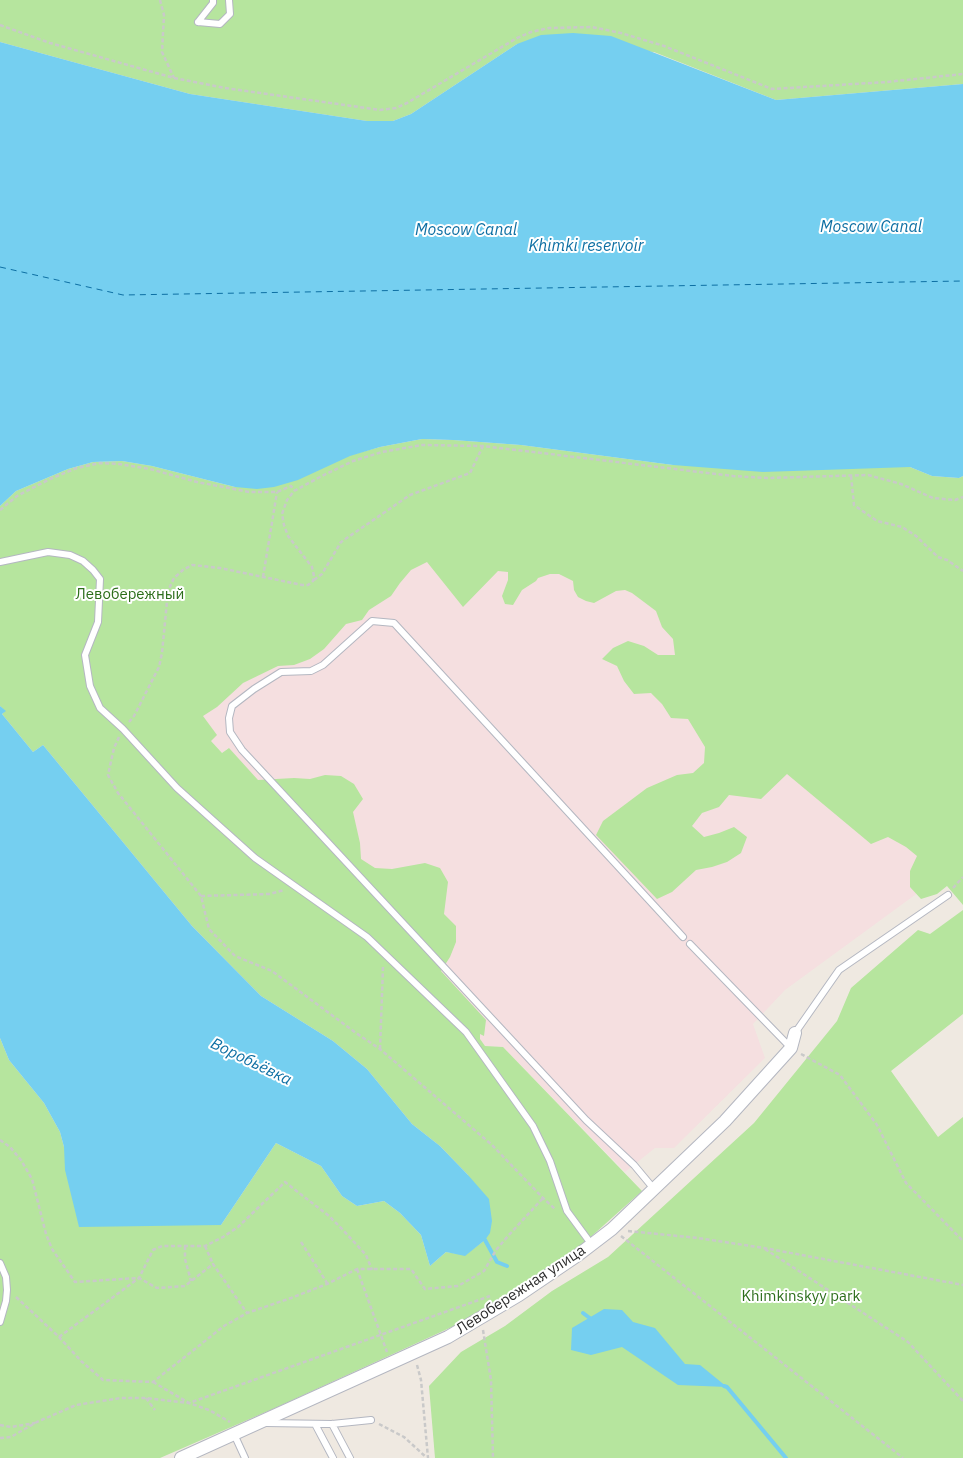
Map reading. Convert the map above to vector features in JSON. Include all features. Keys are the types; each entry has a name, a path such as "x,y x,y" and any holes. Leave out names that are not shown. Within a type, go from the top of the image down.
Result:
{"street":[{"name":"Левобережная улица","path":"181,1458 448,1337 533,1285 592,1245 612,1229 726,1121 790,1048 795,1033"}],"lane":[{"path":"213,0 213,3 198,22 220,24 230,14 229,0"},
{"path":"0,562 48,552 70,556 83,561 100,579 98,622 85,655 90,686 100,708 123,729 177,788 255,858 367,937 466,1032 533,1126 550,1161 567,1211 592,1245"},
{"path":"654,1189 634,1165 586,1120 242,750 230,732 229,718 232,706 281,672 311,671 322,665 372,621 394,623 683,937"},
{"path":"795,1033 839,970 948,895"},
{"path":"690,944 790,1048"},
{"path":"0,1263 6,1277 7,1290 0,1322"},
{"path":"260,1422 332,1424 371,1420"},
{"path":"315,1424 333,1458"},
{"path":"332,1424 350,1458"},
{"path":"237,1433 245,1458"}],"path":[{"path":"160,0 164,14 162,52 174,78"},
{"path":"0,25 50,43 174,78 225,88 380,110 396,108 407,103 516,38 549,28 592,27 621,33 664,46 772,89 887,82 963,74"},
{"path":"313,581 312,567 288,536 284,525 282,514 287,500 294,491 353,461 382,452 422,445 483,446 733,476 776,478 868,475 901,484 933,498 955,500 963,497"},
{"path":"483,446 470,473 410,495 341,542 322,574 308,585 302,586 220,568 192,565 183,570 174,578 168,591 159,667 134,716 123,729 114,748 108,775 118,794 201,896 209,929 235,956 272,971 380,1049 492,1144 557,1211"},
{"path":"0,510 17,496 50,479 78,468 100,464 120,464 150,469 197,482 249,492 277,492 292,486 294,491"},
{"path":"851,475 854,505 877,520 902,528 916,536 938,557 947,560 963,571"},
{"path":"263,577 277,492"},
{"path":"948,895 963,877"},
{"path":"201,896 270,894 297,887"},
{"path":"380,1049 384,953"},
{"path":"790,1048 840,1075 877,1125 906,1183 963,1242"},
{"path":"0,1140 10,1146 32,1179 46,1234 52,1249 75,1282 139,1278 157,1288 184,1286 214,1264"},
{"path":"59,1337 139,1278 152,1250 162,1246 205,1246 223,1237 238,1227 285,1182 322,1210 343,1230 366,1255 372,1270"},
{"path":"153,1382 224,1326 247,1313 327,1284 357,1269 411,1269 425,1289 458,1286 484,1271 496,1250 543,1198"},
{"path":"612,1229 698,1238 764,1248 963,1285"},
{"path":"612,1229 903,1458"},
{"path":"301,1242 327,1284"},
{"path":"186,1246 185,1259 191,1281"},
{"path":"205,1246 214,1264 247,1313"},
{"path":"764,1248 908,1342 963,1401"},
{"path":"357,1269 387,1354"},
{"path":"7,1290 59,1337 80,1361 103,1380 153,1382 189,1403"},
{"path":"189,1403 497,1293"},
{"path":"485,1336 491,1380 493,1458"},
{"path":"411,1353 418,1366 421,1380 428,1458"},
{"path":"0,1438 11,1437 36,1422 76,1405 121,1398 146,1398 189,1403 222,1416 232,1423 237,1433"},
{"path":"146,1398 155,1410"},
{"path":"371,1420 404,1437 428,1458"},
{"path":"0,1425 11,1427 36,1422"}],"shaded area":[{"path":"424,528 962,587 919,892 785,990 753,1024 765,1058 674,1148 655,1148 625,1172 503,1047 485,1046 228,748 222,753 211,741 216,735 196,708"}],"green space":[{"path":"0,0 963,0 963,84 776,100 654,52 517,44 411,114 393,121 367,121 190,94 0,42"},
{"name":"Левобережный","path":"422,439 521,445 673,465 910,467 932,476 959,478 963,476 963,905 947,886 937,894 921,899 910,887 910,871 917,856 888,837 871,844 787,774 761,799 729,795 719,807 702,813 692,826 704,837 734,827 747,837 741,853 727,862 696,870 672,892 657,899 596,835 603,821 647,788 677,775 693,773 704,763 705,747 688,719 671,718 662,704 651,693 634,694 624,681 617,666 602,659 613,648 628,641 644,646 658,655 675,655 673,639 662,627 656,611 625,590 616,591 594,603 586,601 578,597 574,590 573,581 559,574 550,574 538,578 522,590 513,605 505,604 502,596 508,580 508,572 498,571 463,607 427,562 411,570 391,596 369,610 362,620 346,624 324,649 310,659 294,665 278,666 243,683 217,707 203,716 217,735 211,741 222,753 229,748 258,780 310,779 325,775 341,776 354,784 363,799 353,812 360,843 361,859 375,868 392,869 425,863 440,868 448,882 444,914 456,926 456,942 450,957 441,971 486,1020 484,1036 480,1034 480,1039 485,1046 503,1047 642,1191 575,1251 488,1307 454,1326 160,1458 0,1458 0,1038 9,1060 44,1103 60,1132 64,1147 221,1225 276,1143 321,1166 342,1196 357,1206 384,1201 400,1213 421,1235 430,1266 446,1252 465,1255 485,1240 468,1175 440,1146 412,1124 367,1069 333,1041 261,996 192,926 43,745 33,752 2,714 5,711 0,706 0,506 16,491 68,469 93,462 122,461 152,466 235,487 380,447"},
{"name":"Khimkinskyy park","path":"963,910 963,1014 891,1071 938,1137 963,1117 963,1458 435,1458 429,1386 461,1352 505,1326 552,1291 608,1257 754,1123 837,1021 851,988 918,930 930,934"}],"water":[{"name":"Khimki reservoir","path":"573,33 611,36 776,100 963,84 963,476 959,478 932,476 910,467 763,472 673,465 521,445 422,439 380,447 350,456 298,480 274,487 257,489 235,487 152,466 122,461 93,462 68,469 16,491 0,506 0,42 190,94 367,121 393,121 411,114 517,44 541,35"},
{"path":"0,706 6,711 2,714 33,752 43,745 192,926 261,996 333,1041 367,1069 412,1124 440,1146 468,1175 489,1199 492,1221 490,1233 485,1240 465,1256 446,1252 430,1266 421,1235 400,1213 384,1201 357,1206 342,1196 321,1166 276,1143 221,1225 79,1227 65,1170 64,1147 60,1132 44,1103 9,1060 0,1038"},
{"path":"604,1309 622,1310 633,1322 655,1328 685,1364 700,1365 727,1387 678,1385 622,1347 591,1355 571,1350 572,1328"}],"waterway":[{"name":"Воробьёвка","path":"482,1237 497,1262 507,1266"},
{"name":"Воробьёвка","path":"583,1313 591,1319"},
{"name":"Воробьёвка","path":"724,1386 727,1387 786,1458"}],"ferry route":[{"path":"0,267 123,295 963,281"}],"water label":[{"name":"Moscow Canal","path":"871,227"},
{"name":"Moscow Canal","path":"466,230"}]}
